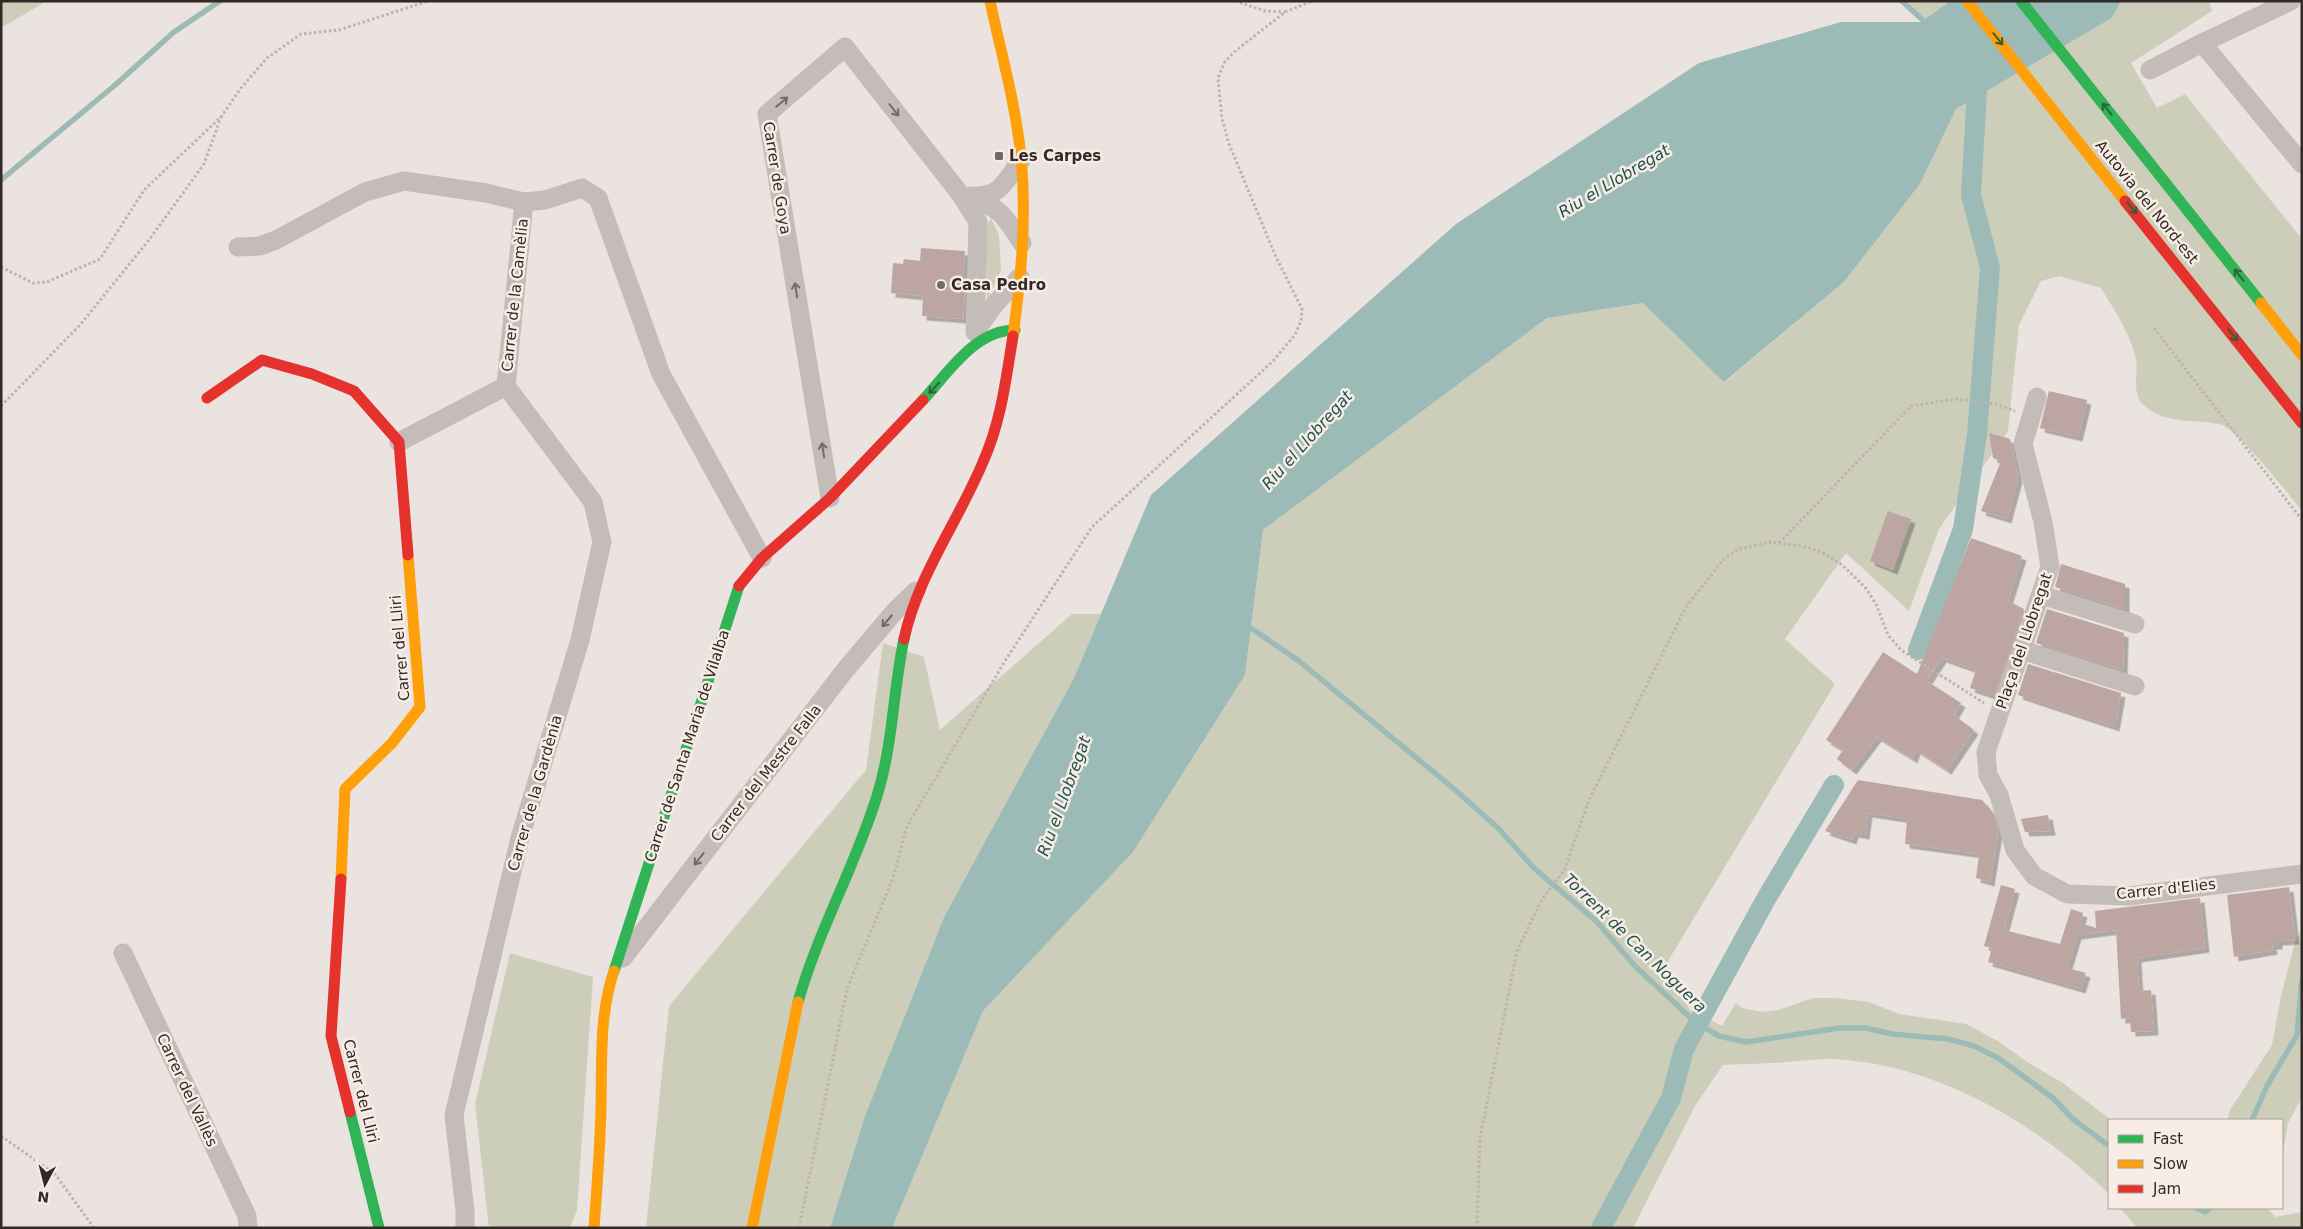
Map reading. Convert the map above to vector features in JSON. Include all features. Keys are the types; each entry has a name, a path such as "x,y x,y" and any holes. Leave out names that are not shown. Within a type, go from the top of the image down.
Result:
{"main road":[{"path":"752,1228 768,1158 795,1010 818,936 863,833 878,791 891,734 899,662 907,625 921,587 979,474 994,436 1003,400 1020,277 1024,200 1015,116 990,1"},
{"name":"Autovia del Nord-est","path":"1967,1 2302,423"},
{"name":"Autovia del Nord-est","path":"2021,1 2302,355"},
{"name":"Carrer de Santa Maria de Vilalba","path":"594,1228 600,1141 603,1022 607,992 740,582 762,558 830,498 967,353 989,334 999,329 1014,330"},
{"path":"207,398 262,360 312,374 354,391 399,442"},
{"name":"Carrer del Lliri","path":"379,1228 331,1036 339,924 345,788 392,743 420,707 399,442"}],"street":[{"path":"2150,70 2291,1"},
{"path":"2202,43 2302,164"},
{"name":"Carrer de Goya","path":"830,498 767,114 845,48 961,195 978,222 975,332"},
{"path":"961,195 988,196 1000,188 1021,160"},
{"path":"238,248 260,246 276,240 365,192 404,181 486,193 524,202 545,200 582,188 598,198 661,374 762,558"},
{"path":"961,195 994,206 1005,217 1022,243"},
{"name":"Carrer de la Camèlia","path":"399,442 506,386 524,202"},
{"name":"Carrer de Santa Maria de Vilalba","path":"967,353 975,332 995,304 1020,277"},
{"name":"Carrer de la Gardènia","path":"465,1228 465,1210 454,1115 520,838 580,640 602,542 593,502 506,386"},
{"name":"Plaça del Llobregat","path":"1999,795 1988,775 1986,752 2050,567 2043,522 2023,444 2036,398"},
{"name":"Carrer del Mestre Falla","path":"617,965 846,669 896,610 921,587"},
{"path":"2040,595 2134,624"},
{"path":"2022,650 2135,686"},
{"name":"Carrer d'Elies","path":"1999,795 2015,850 2034,876 2067,894 2128,896 2302,874"},
{"name":"Carrer del Vallès","path":"123,953 247,1216 248,1228"}],"path":[{"path":"1,267 33,283 46,282 100,259 144,190 221,117 241,88 267,58 301,34 338,30 428,1"},
{"path":"1235,1 1265,10 1286,12"},
{"path":"799,1228 847,989 893,878 907,826 1005,661 1092,527 1272,362 1295,335 1301,321 1302,310 1297,296 1276,257 1229,144 1222,120 1218,78 1224,63 1232,53 1286,12 1312,1"},
{"path":"1,406 80,325 149,240 204,164 221,117"},
{"path":"2154,328 2302,520"},
{"path":"1779,542 1911,406 1956,399 1995,404"},
{"path":"1476,1228 1480,1138 1517,950 1542,899 1564,870 1589,800 1686,607 1723,560 1730,554 1749,546 1779,542 1807,547 1825,554 1842,566 1865,587 1876,604 1888,635 1901,650 2000,713"},
{"path":"1,1136 55,1174 94,1228"}],"green space":[{"path":"1,1 47,1 1,28"},
{"path":"1908,1 1950,1 1921,22"},
{"path":"2121,1 2209,1 2212,11 2131,63 2157,108 2185,94 2302,239 2302,511 2263,464 2229,429 2212,423 2172,419 2154,412 2140,401 2136,390 2137,366 2131,341 2122,322 2101,288 2059,276 2041,281 2019,325 2008,431 1939,529 1909,611 1846,553 1785,639 1835,684 1668,961 1673,979 1690,1010 1722,1026 1736,1003 1742,1008 1763,1012 1778,1010 1813,998 1869,1002 1899,1014 1966,1024 1998,1041 2027,1062 2063,1083 2110,1119 2108,1119 2108,1193 2081,1168 2050,1144 1984,1102 1949,1086 1912,1073 1875,1064 1824,1059 1723,1065 1695,1106 1633,1228 892,1228 983,1011 1133,852 1245,675 1263,530 1547,318 1643,303 1725,382 1844,282 1920,184 1956,109 2112,18"},
{"path":"991,218 999,235 1001,271 987,300 985,229"},
{"path":"1072,614 1101,614 1074,678 944,917 865,1116 830,1228 646,1228 669,1006 866,770 883,643 924,657 940,730"},
{"path":"2302,928 2302,1097 2288,1123 2283,1154 2283,1119 2227,1119 2230,1110 2272,1045 2281,996 2295,942"},
{"path":"510,953 593,977 577,1210 570,1228 489,1228 475,1104"},
{"path":"2121,1209 2269,1209 2275,1217 2302,1212 2302,1228 2137,1228"}],"water":[{"name":"Riu el Llobregat","path":"1950,1 2121,1 2112,18 1956,109 1920,184 1844,282 1724,382 1643,303 1547,318 1263,530 1245,675 1133,852 983,1011 892,1228 830,1228 865,1116 944,917 1074,678 1151,495 1456,224 1699,63 1841,22 1921,22"}],"building":[{"path":"921,248 965,251 962,289 965,289 963,319 922,316 923,296 891,293 893,263 903,264 904,259 920,261"},
{"path":"2049,391 2087,400 2078,437 2040,428"},
{"path":"1989,433 2010,439 2018,478 2007,519 1981,511 2001,461 1993,458"},
{"path":"1888,511 1911,519 1893,570 1870,561"},
{"path":"1971,538 2022,556 2008,601 2024,609 1994,696 1970,688 1976,670 1942,658 1927,681 1961,703 1954,715 1974,730 1947,770 1916,750 1913,759 1877,737 1852,770 1837,759 1843,750 1826,740 1883,652 1917,674"},
{"path":"2061,564 2125,584 2125,609 2055,587"},
{"path":"2047,609 2124,633 2123,670 2036,643"},
{"path":"2028,664 2121,693 2115,727 2018,695"},
{"path":"1858,780 1982,800 1993,813 1998,832 1990,882 1976,878 1979,854 1905,844 1907,819 1868,813 1865,835 1854,833 1852,840 1825,831"},
{"path":"2048,815 2051,831 2025,832 2021,819"},
{"path":"2001,885 2015,889 2004,930 2060,944 2071,909 2083,913 2080,923 2096,928 2095,911 2200,898 2205,948 2137,958 2139,991 2151,990 2154,1031 2131,1032 2130,1018 2121,1019 2116,930 2077,935 2067,968 2086,973 2081,989 1988,962 1992,948 1984,946"},
{"path":"2289,887 2295,940 2278,941 2278,945 2272,945 2273,950 2234,957 2227,895"}],"waterway":[{"path":"1,180 114,86 174,32 220,1"},
{"path":"1902,1 1928,25"},
{"path":"1918,650 1963,529 1977,434 1990,268 1971,195 1978,72"},
{"name":"Torrent de Can Noguera","path":"1245,624 1299,661 1453,788 1497,827 1535,869 1597,922 1635,966 1695,1022 1719,1036 1746,1042 1839,1028 1866,1028 1892,1034 1948,1039 1974,1046 1998,1058 2053,1098 2073,1119 2108,1145"},
{"path":"1601,1228 1671,1098 1684,1049 1766,899 1834,785"},
{"name":"Torrent de Can Noguera","path":"2252,1119 2267,1086 2297,1035 2302,979"},
{"name":"Torrent de Can Noguera","path":"2198,1209 2205,1212 2209,1209"}],"traffic: fast":[{"path":"2021,1 2261,303"},
{"path":"923,400 963,355 975,345 987,337 1015,330"},
{"path":"614,971 739,586"},
{"path":"798,1002 806,976 877,796 890,738 904,639"},
{"path":"350,1112 379,1228"}],"traffic: slow":[{"path":"990,1 1016,118 1023,180 1022,247 1013,336"},
{"path":"1967,1 2125,201"},
{"path":"2261,303 2302,355"},
{"path":"341,879 345,789 392,743 420,707 408,555"},
{"path":"594,1228 600,1139 604,1022 609,988 614,971"},
{"path":"752,1228 798,1002"}],"traffic: jam":[{"path":"2125,201 2302,423"},
{"path":"904,639 910,615 919,593 939,549 973,484 989,447 1002,400 1013,336"},
{"path":"207,398 262,360 312,374 354,391 399,442 408,555"},
{"path":"739,586 762,558 830,498 923,400"},
{"path":"341,879 331,1036 350,1112"}],"place":[{"name":"Les Carpes","path":"999,156"},
{"name":"Casa Pedro","path":"941,285"}]}
